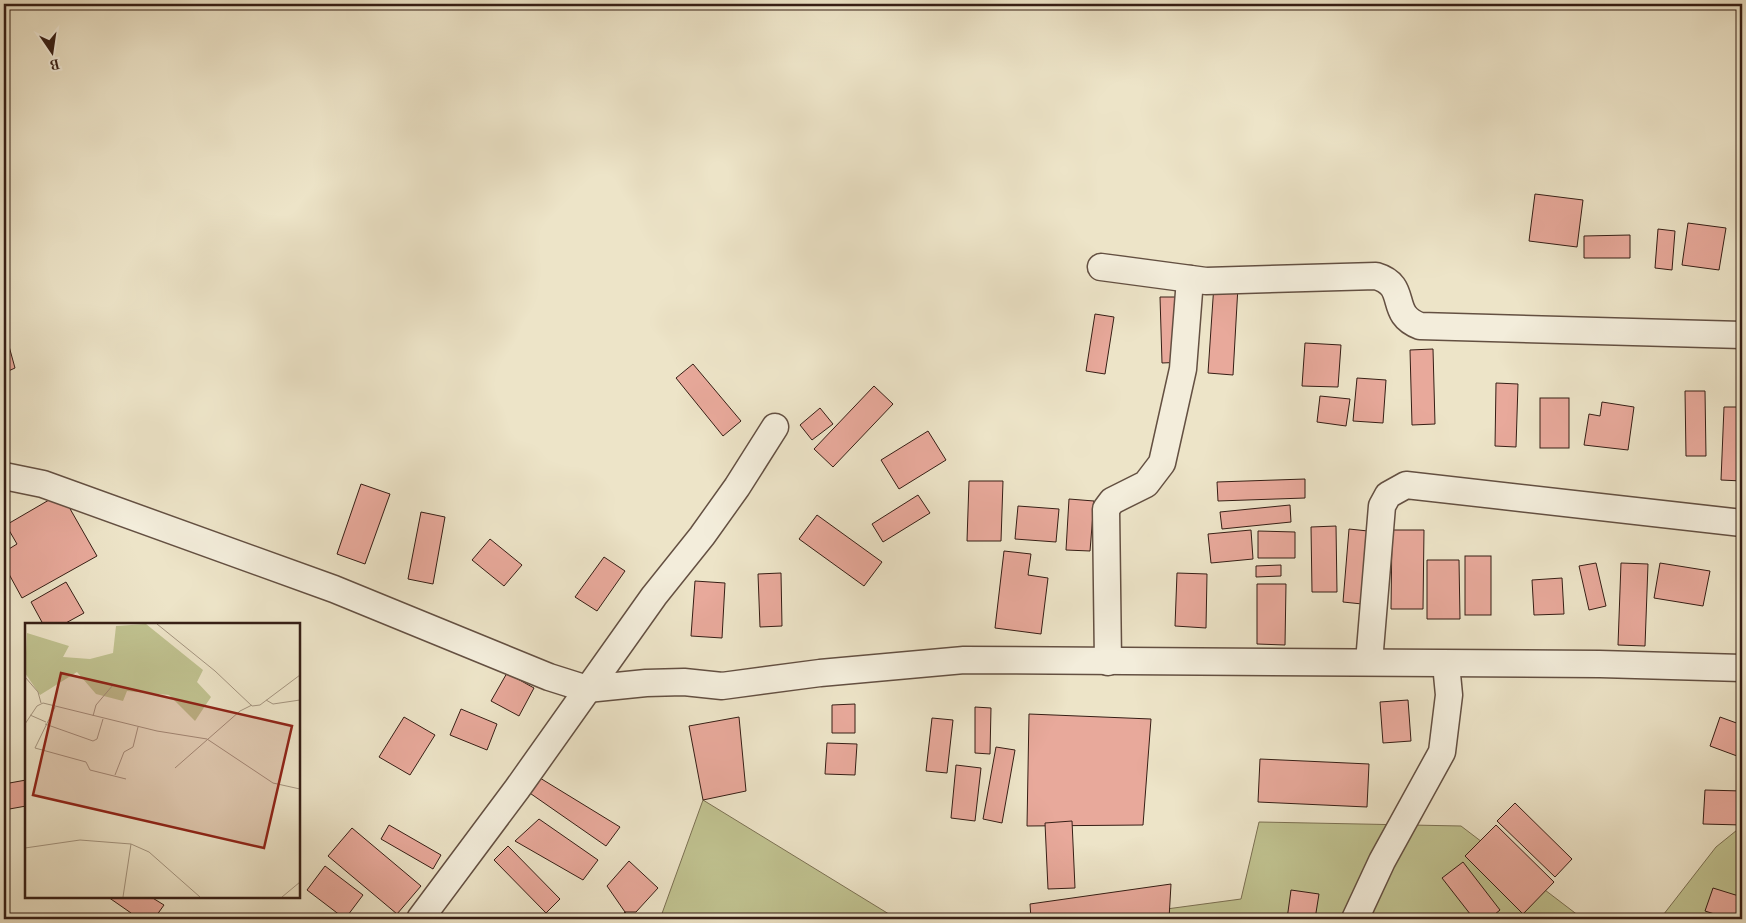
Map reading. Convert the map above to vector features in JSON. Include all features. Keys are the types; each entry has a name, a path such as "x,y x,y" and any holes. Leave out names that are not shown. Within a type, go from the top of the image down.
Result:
{"street":[{"path":"1101,267 1190,279 1238,281 1376,276 1387,279 1394,286 1401,311 1408,322 1420,326 1742,335"},
{"path":"1108,662 1106,509 1112,501 1146,484 1162,463 1183,369 1190,279"},
{"path":"420,919 738,487 775,427"},
{"path":"4,476 44,484 334,589 549,677 587,690 646,683 684,682 722,686 820,673 956,660 1446,664 1740,660"},
{"path":"1370,662 1382,506 1388,495 1406,485 1742,523"},
{"path":"1355,919 1382,862 1442,752 1449,695 1446,664"}],"green space":[{"path":"703,800 897,919 660,919"},
{"path":"1259,822 1461,826 1583,919 1092,919 1241,899"},
{"path":"1742,826 1742,919 1660,919 1716,847"}],"building":[{"path":"1535,194 1583,200 1577,247 1529,241"},
{"path":"1688,223 1726,228 1719,270 1682,265"},
{"path":"1658,229 1675,231 1672,270 1655,268"},
{"path":"1630,235 1630,258 1584,258 1584,236"},
{"path":"1214,284 1238,286 1233,375 1208,373"},
{"path":"1160,297 1184,297 1185,362 1162,363"},
{"path":"1095,314 1114,317 1105,374 1086,371"},
{"path":"4,328 15,368 4,373"},
{"path":"1305,343 1341,345 1338,387 1302,386"},
{"path":"1433,349 1435,424 1412,425 1410,350"},
{"path":"693,364 741,421 723,436 676,378"},
{"path":"1357,378 1386,380 1383,423 1353,421"},
{"path":"1496,383 1518,384 1516,447 1495,446"},
{"path":"874,386 893,404 833,467 814,449"},
{"path":"1685,391 1705,391 1706,456 1686,456"},
{"path":"1320,396 1350,399 1346,426 1317,422"},
{"path":"1540,398 1569,398 1569,448 1540,448"},
{"path":"1602,402 1634,407 1628,450 1584,445 1589,414 1600,416"},
{"path":"1724,407 1742,407 1742,481 1721,480"},
{"path":"820,408 833,424 812,440 800,425"},
{"path":"928,431 946,460 899,489 881,460"},
{"path":"1305,479 1305,498 1218,501 1217,482"},
{"path":"969,481 1003,481 1001,541 967,541"},
{"path":"361,484 390,494 365,564 337,554"},
{"path":"61,493 97,556 22,598 4,565 4,552 17,544 6,525"},
{"path":"918,495 930,513 883,542 872,524"},
{"path":"1069,499 1094,501 1090,551 1066,550"},
{"path":"1290,505 1291,522 1222,529 1220,512"},
{"path":"1018,506 1059,509 1056,542 1015,539"},
{"path":"421,512 445,517 433,584 408,579"},
{"path":"817,515 882,562 864,586 799,539"},
{"path":"1336,526 1337,592 1312,592 1311,527"},
{"path":"1349,529 1368,531 1362,604 1343,602"},
{"path":"1251,530 1253,559 1211,563 1208,534"},
{"path":"1392,530 1424,530 1423,609 1391,609"},
{"path":"1258,531 1295,532 1295,558 1258,558"},
{"path":"490,539 522,565 504,586 472,560"},
{"path":"1004,551 1031,554 1028,575 1048,578 1041,634 995,628"},
{"path":"1465,556 1491,556 1491,615 1465,615"},
{"path":"604,557 625,571 597,611 575,597"},
{"path":"1427,560 1459,560 1460,619 1427,619"},
{"path":"1596,563 1606,606 1589,610 1579,566"},
{"path":"1621,563 1648,564 1645,646 1618,645"},
{"path":"1660,563 1710,571 1703,606 1654,598"},
{"path":"1281,565 1281,576 1256,577 1256,566"},
{"path":"781,573 782,626 760,627 758,574"},
{"path":"1177,573 1207,574 1206,628 1175,626"},
{"path":"1562,578 1564,614 1534,615 1532,580"},
{"path":"695,581 725,583 722,638 691,636"},
{"path":"66,582 84,613 66,623 42,623 31,602"},
{"path":"1257,584 1286,584 1285,645 1257,644"},
{"path":"4,663 7,679 4,680"},
{"path":"507,673 534,688 519,716 491,701"},
{"path":"1408,700 1411,741 1383,743 1380,702"},
{"path":"855,704 855,733 832,733 832,705"},
{"path":"975,707 991,708 990,754 975,753"},
{"path":"461,709 497,724 487,750 450,735"},
{"path":"1029,714 1151,719 1143,825 1027,826"},
{"path":"404,717 435,735 410,775 379,757"},
{"path":"739,717 746,791 703,800 689,726"},
{"path":"1720,717 1742,725 1742,742 1737,756 1710,746"},
{"path":"932,718 953,720 947,773 926,771"},
{"path":"827,743 857,744 855,775 825,774"},
{"path":"996,747 1015,750 1002,823 983,819"},
{"path":"1260,759 1369,764 1367,807 1258,802"},
{"path":"956,765 981,768 975,821 951,818"},
{"path":"540,778 620,827 606,846 524,789"},
{"path":"25,780 25,806 4,810 4,784"},
{"path":"1705,790 1742,791 1742,825 1703,824"},
{"path":"1515,803 1572,859 1555,877 1497,821"},
{"path":"539,819 598,860 583,880 515,841"},
{"path":"1072,821 1075,888 1048,889 1045,823"},
{"path":"389,825 441,855 433,869 381,839"},
{"path":"1496,825 1554,882 1523,914 1465,856"},
{"path":"352,828 421,886 397,914 328,856"},
{"path":"508,846 560,899 546,913 494,860"},
{"path":"629,861 658,888 636,912 625,912 607,886"},
{"path":"1463,862 1500,910 1489,919 1474,919 1442,878"},
{"path":"325,866 363,895 345,919 307,890"},
{"path":"4,875 8,898 4,899"},
{"path":"1171,884 1169,919 1031,919 1030,904"},
{"path":"1713,888 1742,897 1742,919 1730,919 1705,911"},
{"path":"1291,890 1319,894 1315,919 1287,919"},
{"path":"109,898 153,898 164,905 154,919 127,919 131,913"},
{"path":"625,912 632,919 618,919"}]}
